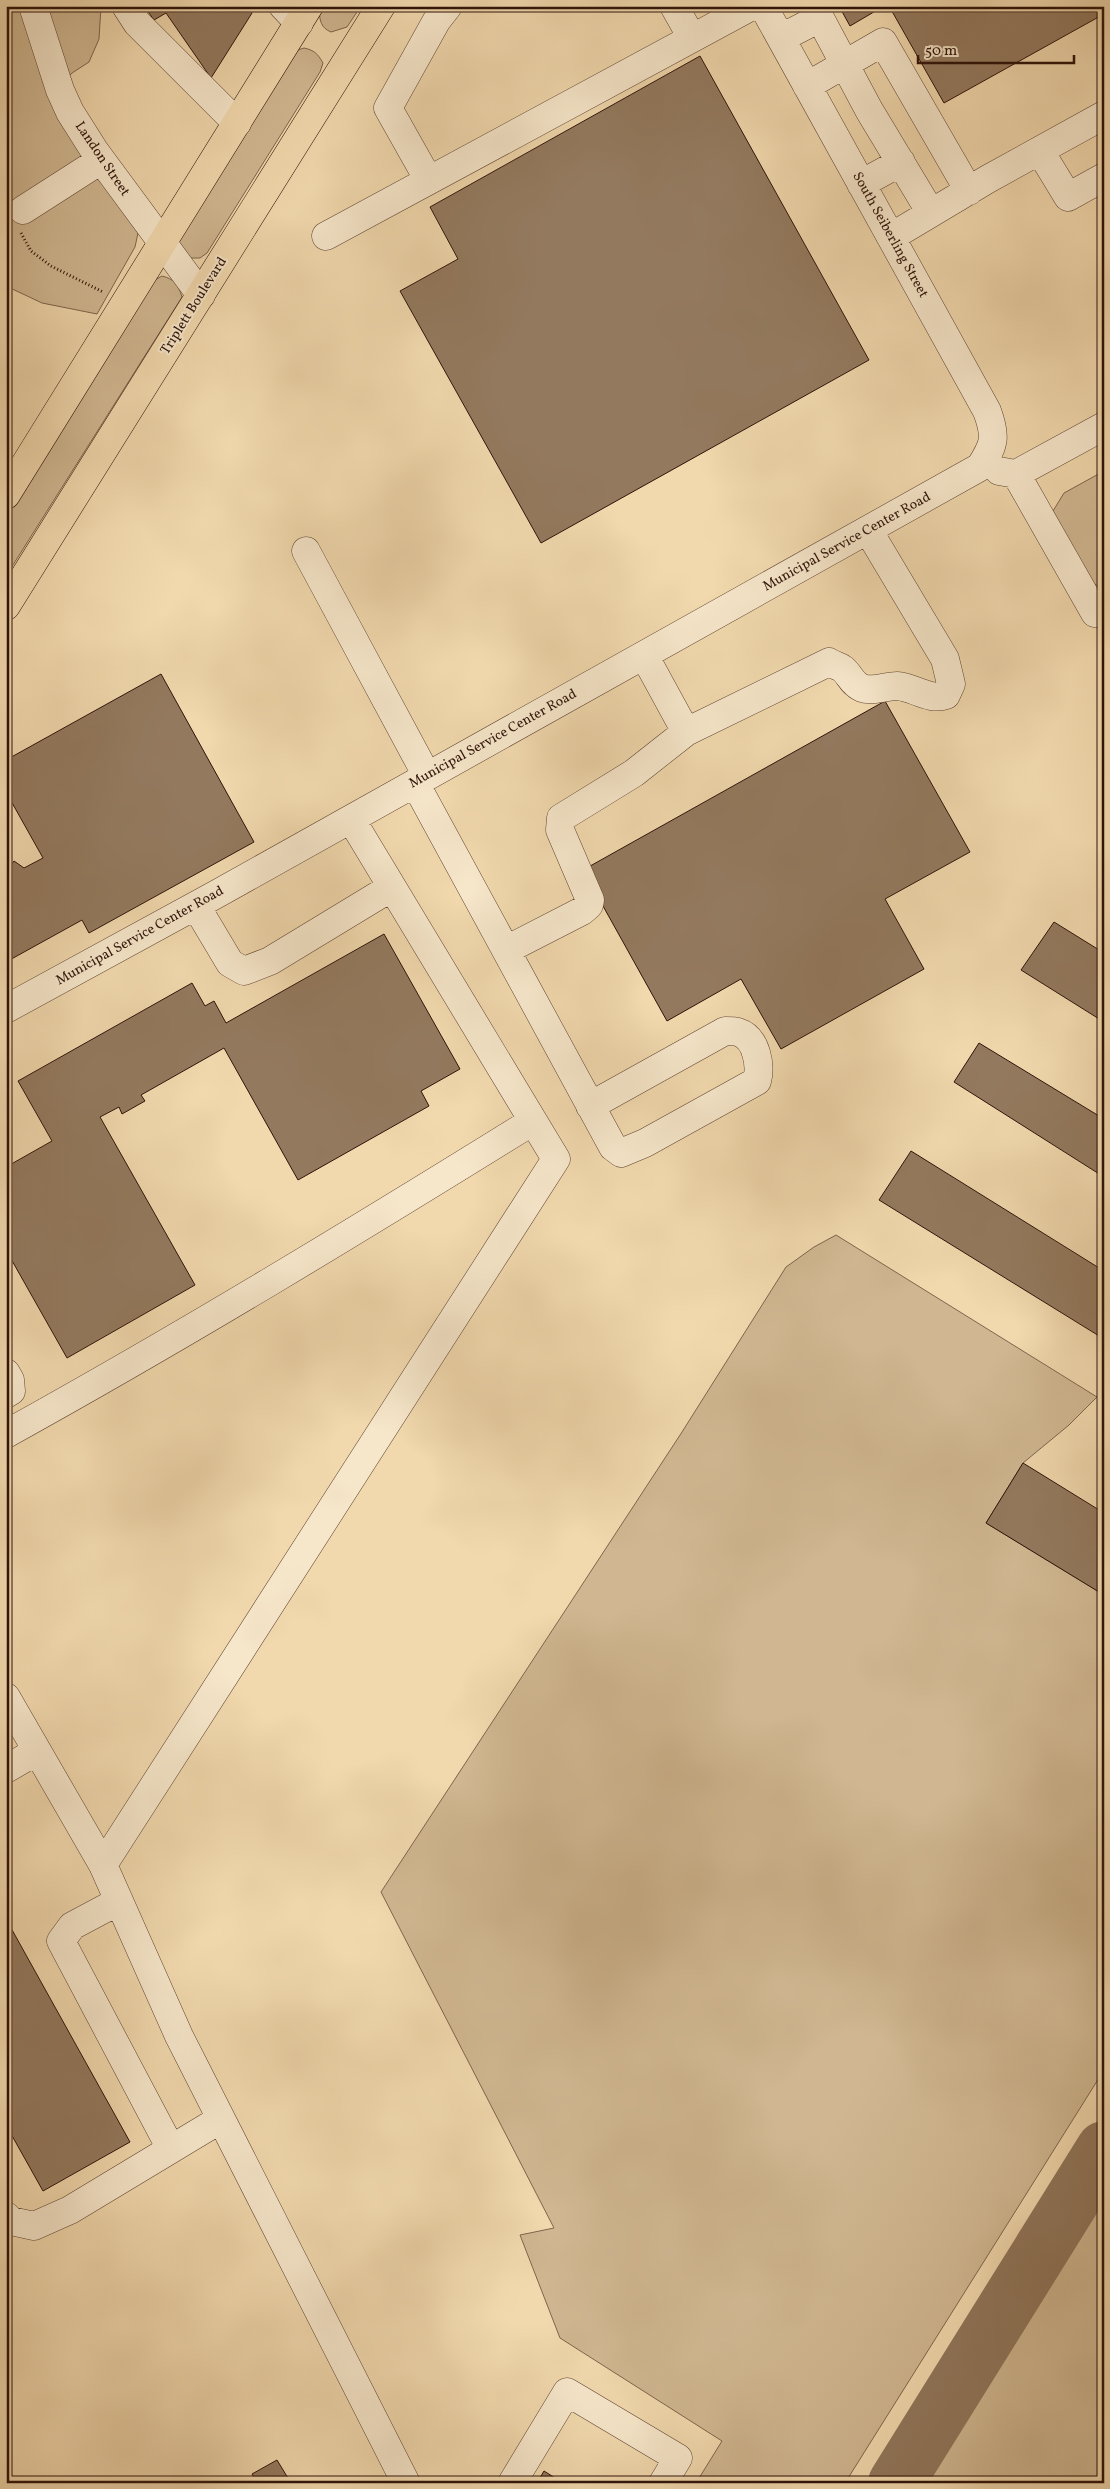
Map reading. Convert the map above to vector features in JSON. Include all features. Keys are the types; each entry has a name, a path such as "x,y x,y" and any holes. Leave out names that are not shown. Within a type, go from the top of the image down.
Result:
{"main road":[{"name":"Triplett Boulevard","path":"6,606 381,6"},
{"path":"6,495 237,123 297,12"}],"street":[{"name":"Landon Street","path":"33,6 60,90 70,112 101,160 201,295"},
{"path":"126,6 137,23 237,123"},
{"path":"428,179 388,108 437,20 448,6"},
{"path":"674,6 692,38"},
{"path":"326,236 428,179 752,6"},
{"name":"South Seiberling Street","path":"763,6 990,420 992,447 980,468"},
{"path":"780,38 820,18 845,66 931,213"},
{"path":"807,86 845,66 883,42 969,191"},
{"path":"891,238 969,191 1104,115"},
{"path":"1040,151 1068,197 1104,177"},
{"path":"21,220 101,160"},
{"path":"861,184 901,162"},
{"path":"980,468 1016,474 1104,426"},
{"name":"Municipal Service Center Road","path":"6,1009 196,906 980,468"},
{"path":"1016,474 1095,613 1104,614"},
{"path":"506,950 582,911 589,905 590,900 560,830 561,818 634,773 686,732 829,662 844,670 852,681 866,689 896,686 911,688 938,698 946,695 951,684 945,659 868,530"},
{"path":"306,551 506,950 590,1106 613,1147 621,1153 645,1143 757,1082 760,1067 749,1041 739,1032 726,1031 590,1106"},
{"path":"644,655 686,732"},
{"path":"102,1865 556,1159 351,819"},
{"path":"196,906 230,963 244,972 270,960 392,887"},
{"path":"6,1434 119,1372 294,1270 533,1121"},
{"path":"6,1373 10,1380 11,1391 6,1394"},
{"path":"6,1697 102,1865 179,2036 406,2483"},
{"path":"6,1769 37,1751"},
{"path":"118,1901 72,1926 61,1940 171,2149"},
{"path":"6,2216 11,2220 34,2226 70,2210 221,2119"},
{"path":"512,2483 567,2392 678,2458 663,2483"}],"path":[{"path":"21,220 31,252 51,266 126,304"}],"shaded area":[{"path":"6,6 101,6 99,39 89,62 72,73 49,97 138,233 135,247 97,314 42,303 6,286"},
{"path":"322,6 361,6 347,27 331,32 323,26 321,21 319,11"},
{"path":"304,48 313,51 323,63 320,72 207,253 200,258 190,258 178,242 295,51"},
{"path":"162,276 175,283 182,297 6,576 6,517 149,283"},
{"path":"1104,471 1104,591 1086,577 1053,511 1064,493"},
{"path":"836,1235 1097,1397 1069,1425 1023,1463 986,1523 1104,1595 1104,2070 845,2483 696,2483 722,2441 560,2338 520,2235 554,2228 381,1892 682,1432 786,1267 814,1247"},
{"path":"1104,2157 1104,2483 900,2483"}],"building":[{"path":"144,6 247,6 252,13 211,78 166,13 154,20"},
{"path":"839,6 884,6 850,26"},
{"path":"889,6 1104,6 1104,14 944,103"},
{"path":"700,56 869,360 541,543 400,291 458,259 430,207"},
{"path":"161,674 254,842 89,933 82,920 6,962 6,872 14,861 24,868 43,858 6,792 6,760"},
{"path":"885,701 970,852 885,899 924,969 781,1049 741,979 667,1021 583,870"},
{"path":"1054,922 1104,953 1104,1022 1021,970"},
{"path":"384,934 460,1069 421,1091 429,1106 298,1180 224,1048 141,1095 145,1101 122,1114 119,1107 100,1117 195,1285 67,1358 6,1250 6,1167 52,1141 18,1081 192,983 205,1006 214,1001 226,1023"},
{"path":"979,1043 1104,1119 1104,1177 954,1082"},
{"path":"911,1151 1104,1271 1104,1339 879,1200"},
{"path":"1023,1463 1104,1513 1104,1595 986,1523"},
{"path":"6,1919 130,2142 43,2191 6,2125"},
{"path":"277,2460 291,2483 257,2483 252,2474"},
{"path":"544,2471 563,2483 537,2483"}],"taxiway":[{"path":"896,2483 1104,2149"}]}
